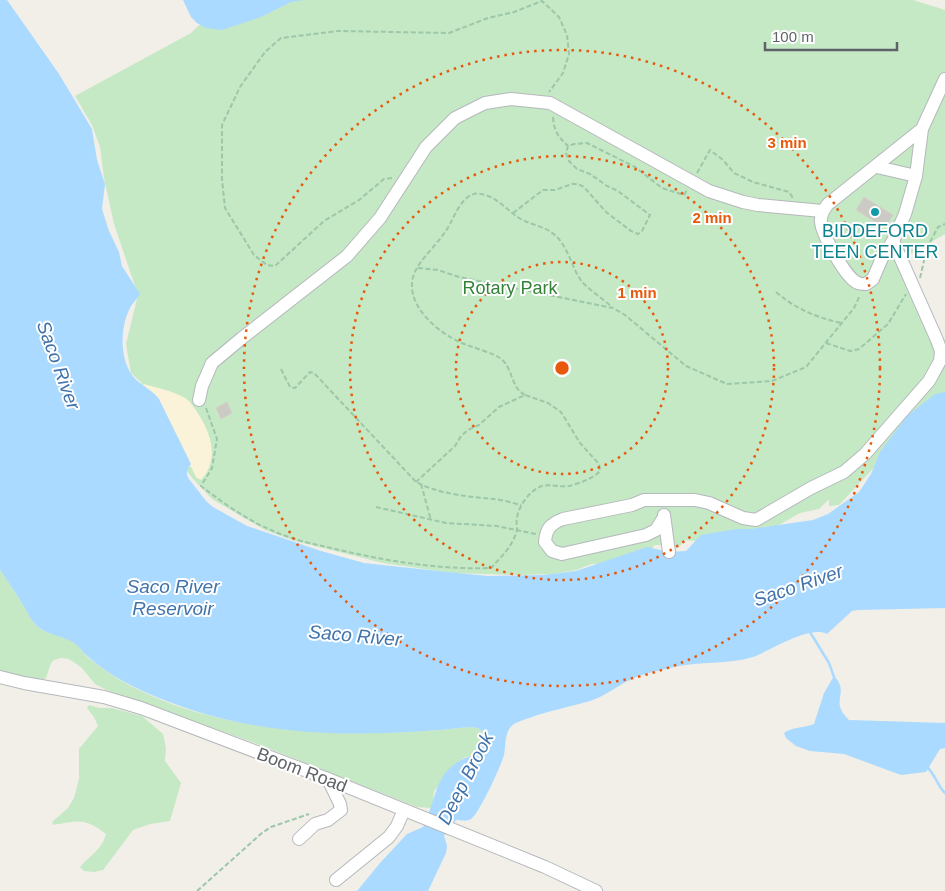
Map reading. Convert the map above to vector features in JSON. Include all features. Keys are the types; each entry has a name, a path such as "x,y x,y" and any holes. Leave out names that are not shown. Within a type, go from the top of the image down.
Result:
{"street":[{"path":"922,129 877,167 828,204 822,212 820,222 830,246 852,279 858,283 866,284 873,278 905,214 916,176 922,129 945,79"},
{"path":"199,400 202,386 212,363 347,256 380,218 426,147 455,118 485,103 511,99 550,104 709,191 743,202 822,212"},
{"path":"877,167 916,176"},
{"path":"664,517 656,530 646,535 562,554 552,551 545,542 546,530 553,523 562,519 632,505 644,500 695,500 709,503 743,518 756,520 844,472 865,454 929,381 940,361 941,351 937,340 893,241"},
{"path":"664,500 664,517 669,552"},
{"name":"Boom Road","path":"0,677 104,697 133,706 328,779 545,867 596,891"},
{"path":"299,839 315,824 328,820 341,810 328,779"},
{"path":"336,880 389,836 406,811"}],"path":[{"path":"402,185 390,178 384,179 359,200 324,221 275,266 267,265 254,255 225,208 222,179 222,125 240,87 265,52 281,38 338,31 449,33 488,18 514,12 542,2 559,17 567,35 569,54 563,73 549,92 554,128 558,136 568,146"},
{"path":"568,146 587,143 636,167 662,188 684,194 710,150 723,160 734,173 753,182 789,192 794,200 796,209"},
{"path":"513,213 544,190 555,190 572,184 578,184 606,212 630,230 638,234 642,231 650,214 648,211 568,161 566,153 568,146"},
{"path":"199,400 208,410 217,439 212,468 201,486 257,524 312,544 358,555 464,569 491,568 508,550 517,530 517,518 522,506 532,492 541,486 550,484 568,486 596,475 600,471 599,464 580,443 561,412 548,403 525,396 517,389 506,364 500,358 459,342 435,327 424,316 416,303 413,291 413,276 442,238 455,212 469,195 477,193 486,195 520,218 550,232 567,251 583,282 613,308 625,315 686,366 726,384 772,381 806,368 854,308 860,297 862,284"},
{"path":"826,343 850,351 859,349 888,324 912,287 917,284 922,276 927,248 938,227 945,224"},
{"path":"418,268 438,270 459,277 613,308"},
{"path":"776,292 801,310 824,319 842,323"},
{"path":"281,369 290,387 294,388 310,372 314,373 416,482 456,493 485,499 496,499 522,506"},
{"path":"416,482 455,446 461,436 468,430 479,425 499,407 525,396"},
{"path":"420,484 431,520"},
{"path":"376,507 446,523 497,526 546,536"},
{"path":"197,891 271,827 312,814"}],"green space":[{"name":"Rotary Park","path":"226,0 913,0 945,10 945,234 905,257 945,343 945,397 881,460 839,505 829,506 829,499 819,509 800,513 772,529 698,541 684,540 678,548 670,540 664,541 661,545 654,545 653,548 618,563 592,564 576,570 553,574 452,573 383,563 295,541 265,530 212,499 193,479 179,460 141,382 131,373 126,344 138,295 114,224 104,178 100,147 92,125 75,96 191,33"},
{"path":"0,570 32,620 40,628 74,642 85,655 125,682 169,703 218,718 269,727 321,732 373,733 470,727 478,728 485,733 486,738 476,754 463,758 434,791 432,808 417,807 260,745 109,691 95,684 81,667 69,659 61,658 54,660 51,663 46,678 38,681 0,670"},
{"path":"89,705 99,708 112,708 142,716 163,734 166,748 165,761 181,783 170,821 150,824 133,830 103,870 94,872 84,871 80,867 99,848 106,834 86,823 75,822 53,825 52,822 68,808 74,798 79,779 79,749 98,726 87,708"}],"sand":[{"path":"144,384 185,398 200,417 209,435 212,454 211,463 201,480 196,477 191,467 188,466 141,386"}],"water":[{"name":"Saco River Reservoir","path":"0,0 7,0 59,74 92,129 97,160 105,184 102,209 109,231 119,252 122,266 140,294 130,308 124,326 123,352 125,361 138,382 153,392 159,399 191,464 187,470 189,479 213,507 247,526 321,551 364,563 488,576 543,575 576,571 647,547 669,552 686,551 701,535 813,520 828,514 859,492 871,474 880,452 907,416 935,394 945,392 945,608 852,611 827,634 819,632 800,636 753,657 723,662 684,665 649,673 628,681 596,699 546,712 516,723 508,730 502,761 475,815 466,821 456,820 444,836 447,846 446,853 428,891 357,891 407,834 423,827 439,783 452,766 476,754 486,738 485,733 478,728 470,727 392,733 353,734 315,732 276,729 201,713 164,700 133,686 104,669 74,643 40,628 32,620 0,570"},
{"path":"183,0 304,0 291,2 261,17 222,30 206,28 197,23 191,17"},
{"path":"834,676 841,688 840,707 849,720 945,723 945,748 940,749 926,772 901,775 844,754 810,751 796,746 786,738 784,733 787,731 814,724 824,693"}],"building":[{"name":"BIDDEFORD TEEN CENTER","path":"864,197 893,215 885,228 856,210"},
{"path":"227,402 232,413 221,419 216,408"}],"waterway":[{"path":"810,632 829,663 834,677"},
{"path":"928,768 945,793"}],"place":[{"name":"BIDDEFORD TEEN CENTER","path":"875,212"}],"water label":[{"name":"Saco River","path":"59,365"},
{"name":"Saco River","path":"798,585"},
{"name":"Saco River","path":"355,635"},
{"name":"Deep Brook","path":"465,778"}]}
